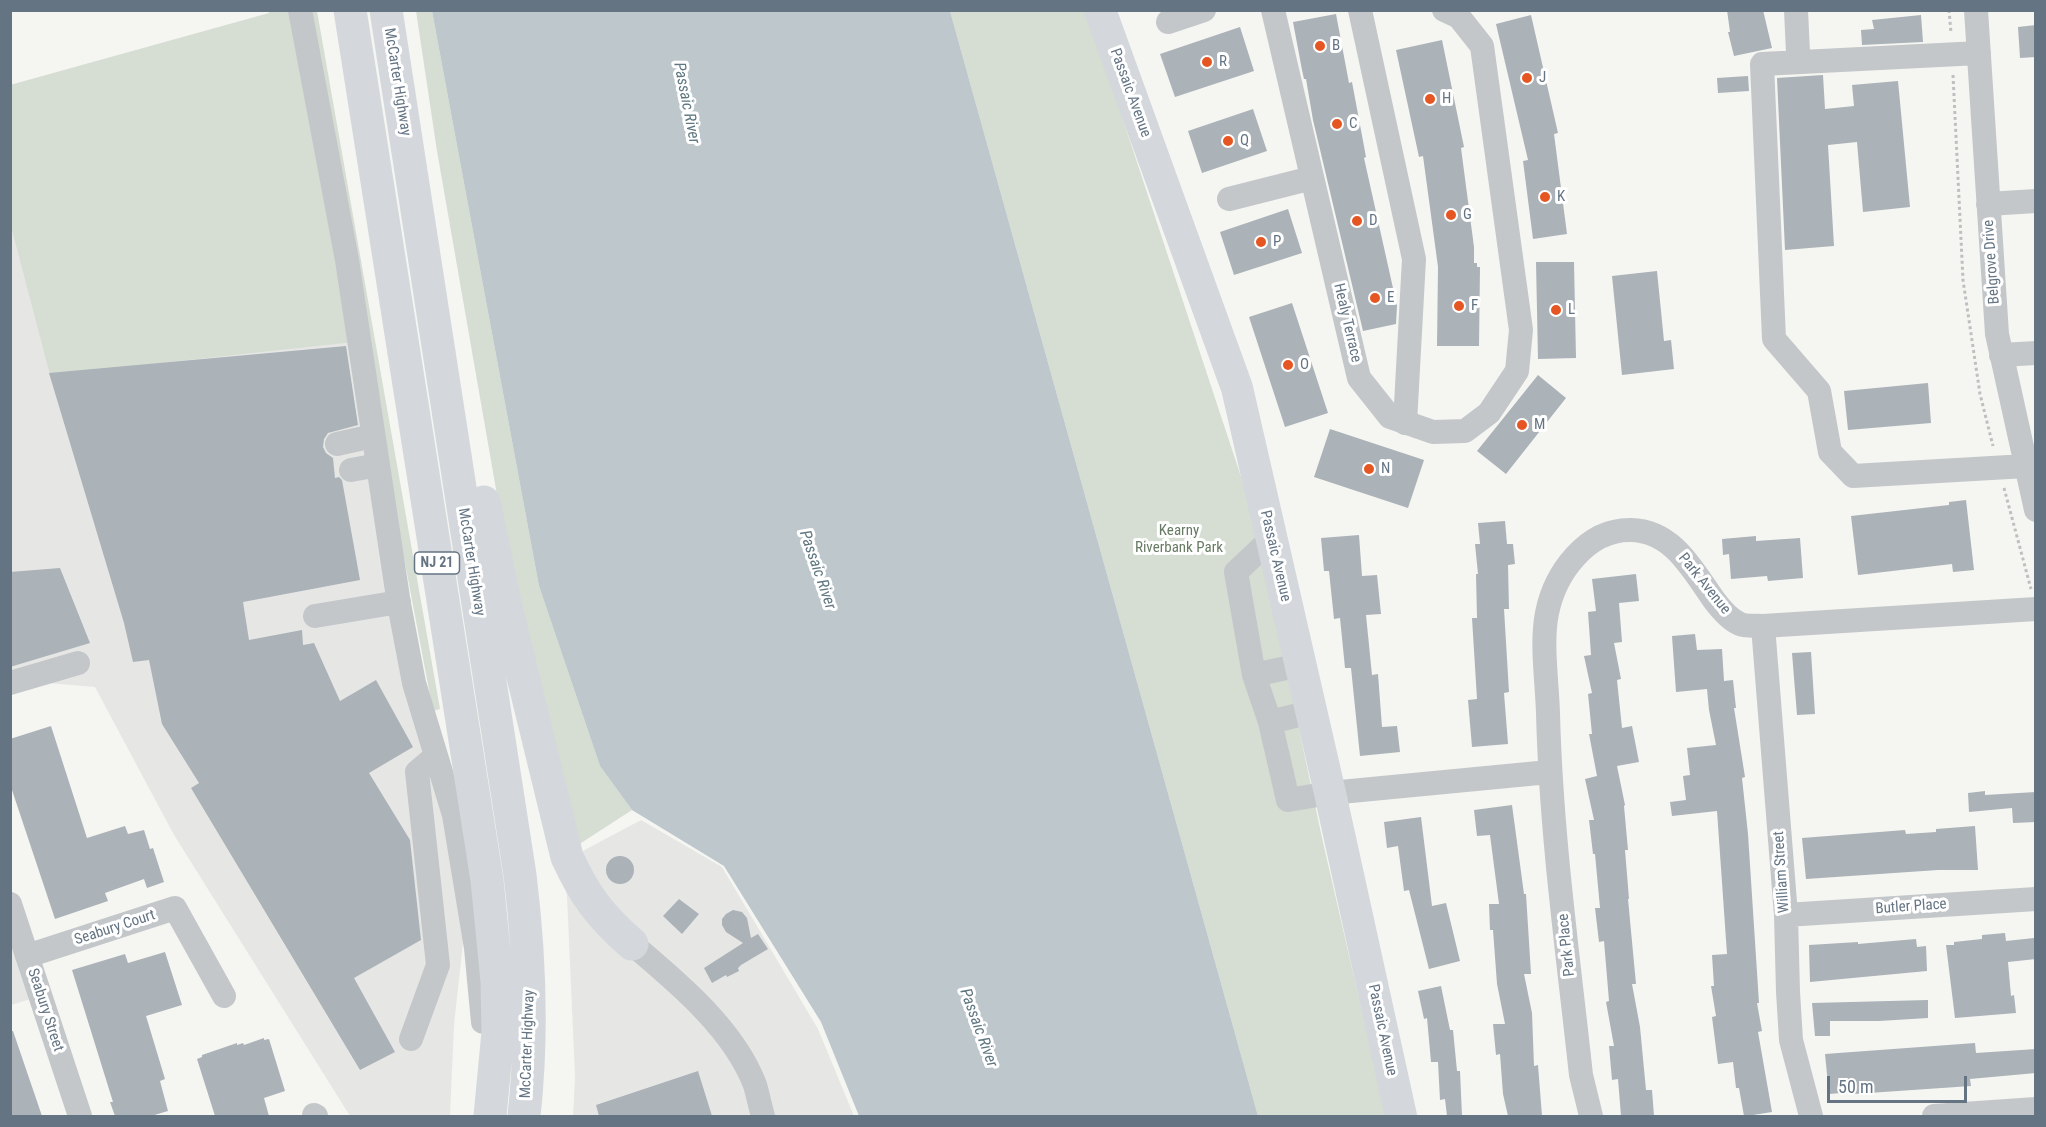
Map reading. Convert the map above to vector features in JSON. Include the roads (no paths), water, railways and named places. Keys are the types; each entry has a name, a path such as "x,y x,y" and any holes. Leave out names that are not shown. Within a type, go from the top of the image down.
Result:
{"highway":[{"path":"340,10 366,115"},
{"name":"NJ 21","path":"350,10 491,913 497,981 498,1032 488,1116"},
{"name":"McCarter Highway","path":"386,10 525,916 530,980 530,1034 524,1116"},
{"path":"406,144 472,439 506,607 567,857 592,905 632,944"}],"main road":[{"name":"Passaic Avenue","path":"1100,10 1237,388 1401,1116"}],"street":[{"path":"300,10 347,260 378,465 373,506 380,550 399,602 414,683 454,815 476,948 488,1116"},
{"path":"1168,22 1203,10"},
{"name":"Healy Terrace","path":"1273,10 1359,378 1390,417 1433,432 1465,431 1489,412 1517,371 1521,330 1482,46 1459,17 1444,10"},
{"path":"1360,10 1414,260 1405,423"},
{"path":"1796,10 1798,53"},
{"name":"Belgrove Drive","path":"1976,10 1997,334 2036,510"},
{"path":"1979,53 1762,64 1774,339 1819,391 1830,452 1853,476 2026,466"},
{"path":"1229,199 1312,178"},
{"path":"1988,204 2036,201"},
{"path":"2001,355 2036,353"},
{"path":"338,444 373,436"},
{"path":"351,470 378,465"},
{"name":"Park Avenue","path":"1549,772 1545,628 1547,612 1553,591 1564,569 1584,549 1605,534 1630,530 1654,533 1671,544 1688,563 1722,610 1740,624 1763,626 2036,609"},
{"path":"1271,539 1236,572 1254,675 1270,722 1288,800 1330,793 1549,772"},
{"path":"315,616 399,602"},
{"name":"William Street","path":"1763,626 1786,915 1791,1040 1811,1116"},
{"path":"10,683 78,663"},
{"path":"1254,675 1300,665"},
{"path":"1270,722 1311,712"},
{"path":"411,1039 438,964 417,772 436,756"},
{"name":"Park Place","path":"1549,772 1581,1075 1591,1116"},
{"name":"Butler Place","path":"1786,915 2036,899"},
{"name":"Seabury Street","path":"10,904 80,1116"},
{"name":"Seabury Court","path":"27,956 175,908 224,996"},
{"path":"632,944 677,982 724,1034 742,1059 754,1085 763,1116"},
{"path":"1934,1116 2036,1109"}],"water":[{"name":"Passaic River","path":"432,11 950,11 1258,1116 859,1116 821,1022 724,866 632,810 600,766 539,586"}],"place":[{"name":"B","path":"1320,46"},
{"name":"R","path":"1207,62"},
{"name":"J","path":"1527,78"},
{"name":"H","path":"1430,99"},
{"name":"C","path":"1337,124"},
{"name":"Q","path":"1228,141"},
{"name":"K","path":"1545,197"},
{"name":"G","path":"1451,215"},
{"name":"D","path":"1357,221"},
{"name":"P","path":"1261,242"},
{"name":"E","path":"1375,298"},
{"name":"F","path":"1459,306"},
{"name":"L","path":"1556,310"},
{"name":"O","path":"1288,365"},
{"name":"M","path":"1522,425"},
{"name":"N","path":"1369,469"}],"park label":[{"name":"Kearny Riverbank Park","path":"1179,540"}]}
